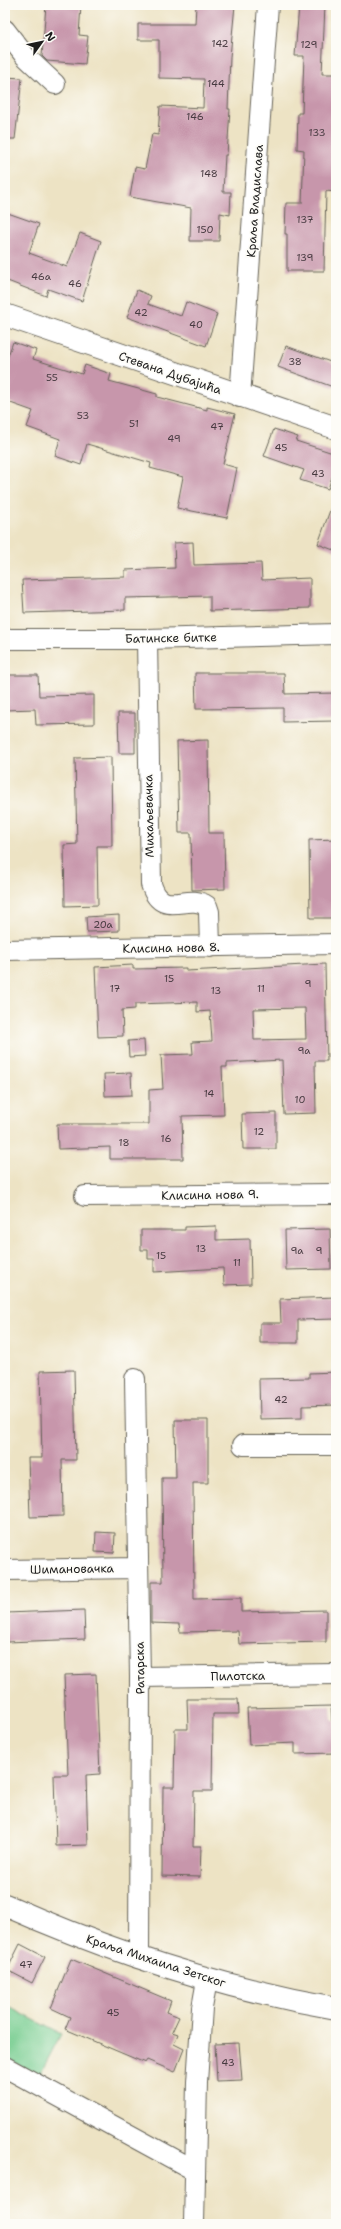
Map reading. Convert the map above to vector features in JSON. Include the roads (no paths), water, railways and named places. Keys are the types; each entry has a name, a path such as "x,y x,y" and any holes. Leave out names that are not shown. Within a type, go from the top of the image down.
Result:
{"street":[{"name":"Краља Владислава","path":"240,397 244,366 268,5"},
{"path":"5,30 25,56 55,84"},
{"name":"Стевана Дубајића","path":"5,315 240,397 336,428"},
{"name":"Батинске битке","path":"5,639 146,639 336,634"},
{"name":"Михаљевачка","path":"146,639 151,884 156,897 160,901 167,903 197,903 207,906 209,912 210,947"},
{"name":"Клисина нова 8.","path":"5,950 336,944"},
{"name":"Клисина нова 9.","path":"85,1196 336,1194"},
{"name":"Ратарска","path":"135,1379 140,1677 139,1958"},
{"path":"243,1445 336,1445"},
{"name":"Шимановачка","path":"5,1570 138,1568"},
{"name":"Пилотска","path":"140,1677 336,1674"},
{"name":"Краља Михаила Зетског","path":"5,1905 72,1933 139,1958 207,1980 336,2008"},
{"path":"194,2224 194,2170 202,2008 207,1980"},
{"path":"5,2067 194,2170"}]}
